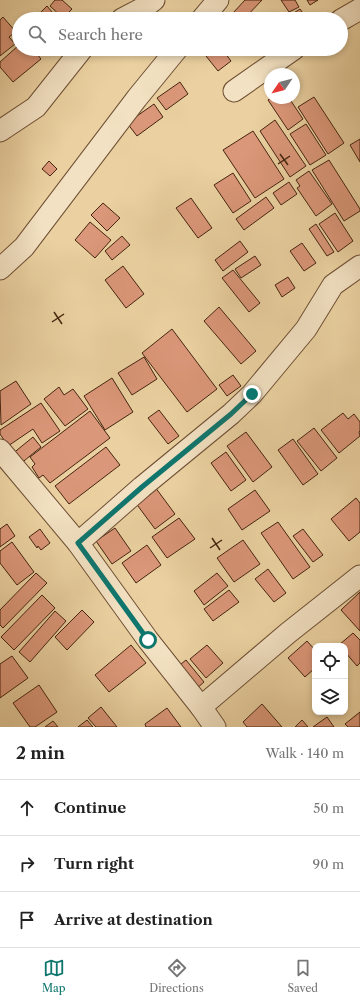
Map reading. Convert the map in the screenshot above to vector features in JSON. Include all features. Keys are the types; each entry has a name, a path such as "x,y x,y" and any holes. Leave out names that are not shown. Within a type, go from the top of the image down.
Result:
{"street":[{"path":"135,12 154,0"},
{"path":"208,12 218,0"},
{"path":"348,16 360,10"},
{"path":"0,131 36,107 76,56"},
{"path":"0,269 24,247 137,98 171,56"},
{"path":"234,91 284,56"},
{"path":"78,543 142,487 231,414 252,394 306,329 333,285 360,266"},
{"path":"0,450 78,543 206,719 288,633 360,576"}],"building":[{"path":"55,0 62,0 72,9 69,12 56,12 50,6"},
{"path":"245,0 262,0 251,12 234,12"},
{"path":"281,0 295,0 299,7 289,12"},
{"path":"307,0 318,0 310,5"},
{"path":"47,6 52,12 41,12"},
{"path":"300,9 302,12 295,12"},
{"path":"3,17 12,27 12,35 9,37 12,40 12,46 0,56 0,20"},
{"path":"12,51 12,56 39,56 41,59 13,82 0,67 0,62"},
{"path":"206,56 227,56 231,61 218,71"},
{"path":"180,82 188,94 166,110 157,98"},
{"path":"314,97 344,143 328,154 298,107"},
{"path":"154,104 163,117 137,136 127,123"},
{"path":"271,104 293,104 303,119 288,130"},
{"path":"275,120 306,166 290,177 260,131"},
{"path":"306,124 326,155 310,165 290,134"},
{"path":"253,131 284,179 255,198 223,150"},
{"path":"360,139 360,162 350,145"},
{"path":"329,160 360,209 360,211 344,221 312,170"},
{"path":"49,161 57,169 50,176 42,169"},
{"path":"309,171 332,204 316,216 297,188 300,186 296,180"},
{"path":"233,173 251,201 233,213 214,185"},
{"path":"289,182 297,194 281,205 273,193"},
{"path":"266,197 274,208 244,230 236,219"},
{"path":"191,198 212,228 198,238 176,208"},
{"path":"103,203 120,218 107,231 91,215"},
{"path":"335,213 353,241 338,252 319,224"},
{"path":"90,222 111,240 95,258 75,240"},
{"path":"316,224 334,252 327,256 309,229"},
{"path":"122,236 130,245 112,260 105,251"},
{"path":"240,241 248,252 223,271 215,260"},
{"path":"302,243 316,263 304,271 290,251"},
{"path":"255,256 261,265 241,278 235,269"},
{"path":"123,266 144,294 126,308 105,280"},
{"path":"233,270 260,303 249,312 222,278"},
{"path":"288,277 295,288 282,297 275,285"},
{"path":"219,307 256,351 241,364 204,321"},
{"path":"172,329 217,389 187,412 142,353"},
{"path":"144,357 157,379 132,395 118,373"},
{"path":"233,375 241,386 227,396 219,385"},
{"path":"112,378 133,412 105,430 84,396"},
{"path":"16,381 31,404 1,425 0,391"},
{"path":"59,387 64,395 73,389 88,409 65,426 44,399"},
{"path":"41,403 60,431 42,443 33,429 8,446 0,434 0,430"},
{"path":"159,410 179,436 168,444 148,418"},
{"path":"90,411 110,438 50,483 43,475 39,478 32,467 35,464 30,457"},
{"path":"343,413 348,419 354,414 360,422 360,436 339,453 321,430"},
{"path":"314,428 337,458 321,471 297,441"},
{"path":"246,432 272,467 253,482 227,446"},
{"path":"33,437 41,447 19,465 11,455"},
{"path":"293,439 318,474 303,485 278,450"},
{"path":"106,447 120,465 69,504 55,486"},
{"path":"226,452 246,480 231,491 211,463"},
{"path":"155,487 175,514 155,529 135,502"},
{"path":"255,490 270,511 242,530 228,509"},
{"path":"356,498 360,503 360,532 349,541 331,519"},
{"path":"179,518 195,539 167,558 152,537"},
{"path":"278,522 310,567 293,579 261,533"},
{"path":"7,524 15,536 0,547 0,529"},
{"path":"115,528 131,551 112,564 96,541"},
{"path":"40,529 50,543 41,550 38,546 37,548 29,537"},
{"path":"303,529 323,555 313,562 293,536"},
{"path":"243,540 260,564 234,582 217,558"},
{"path":"12,542 34,572 17,585 0,563 0,551"},
{"path":"147,545 161,565 136,583 122,563"},
{"path":"268,569 286,593 274,602 255,579"},
{"path":"36,573 47,583 3,628 0,625 0,610"},
{"path":"217,573 228,586 204,605 194,591"},
{"path":"229,590 239,602 213,621 204,609"},
{"path":"360,592 360,631 341,610"},
{"path":"42,595 55,608 14,650 1,637"},
{"path":"82,610 94,622 67,650 55,637"},
{"path":"55,611 66,621 30,662 19,652"},
{"path":"353,633 360,640 360,663 357,666 348,656 348,643 341,643"},
{"path":"307,641 312,647 312,671 305,677 288,658"},
{"path":"131,645 146,663 109,692 95,675"},
{"path":"207,645 223,663 206,678 190,659"},
{"path":"12,656 28,678 0,698 0,664"},
{"path":"186,660 204,682 195,690 176,668"},
{"path":"39,685 57,712 35,727 30,727 13,703"},
{"path":"262,704 282,727 247,727 243,722"},
{"path":"101,707 117,727 96,727 88,718"},
{"path":"167,708 181,727 146,727 145,724"},
{"path":"360,712 360,727 348,727 345,724"},
{"path":"327,717 334,727 313,727"},
{"path":"87,720 93,727 78,727"},
{"path":"302,720 308,727 295,727"},
{"path":"53,721 58,727 45,727"}],"route":[{"path":"148,640 78,543 142,487 231,414 252,394"}]}
